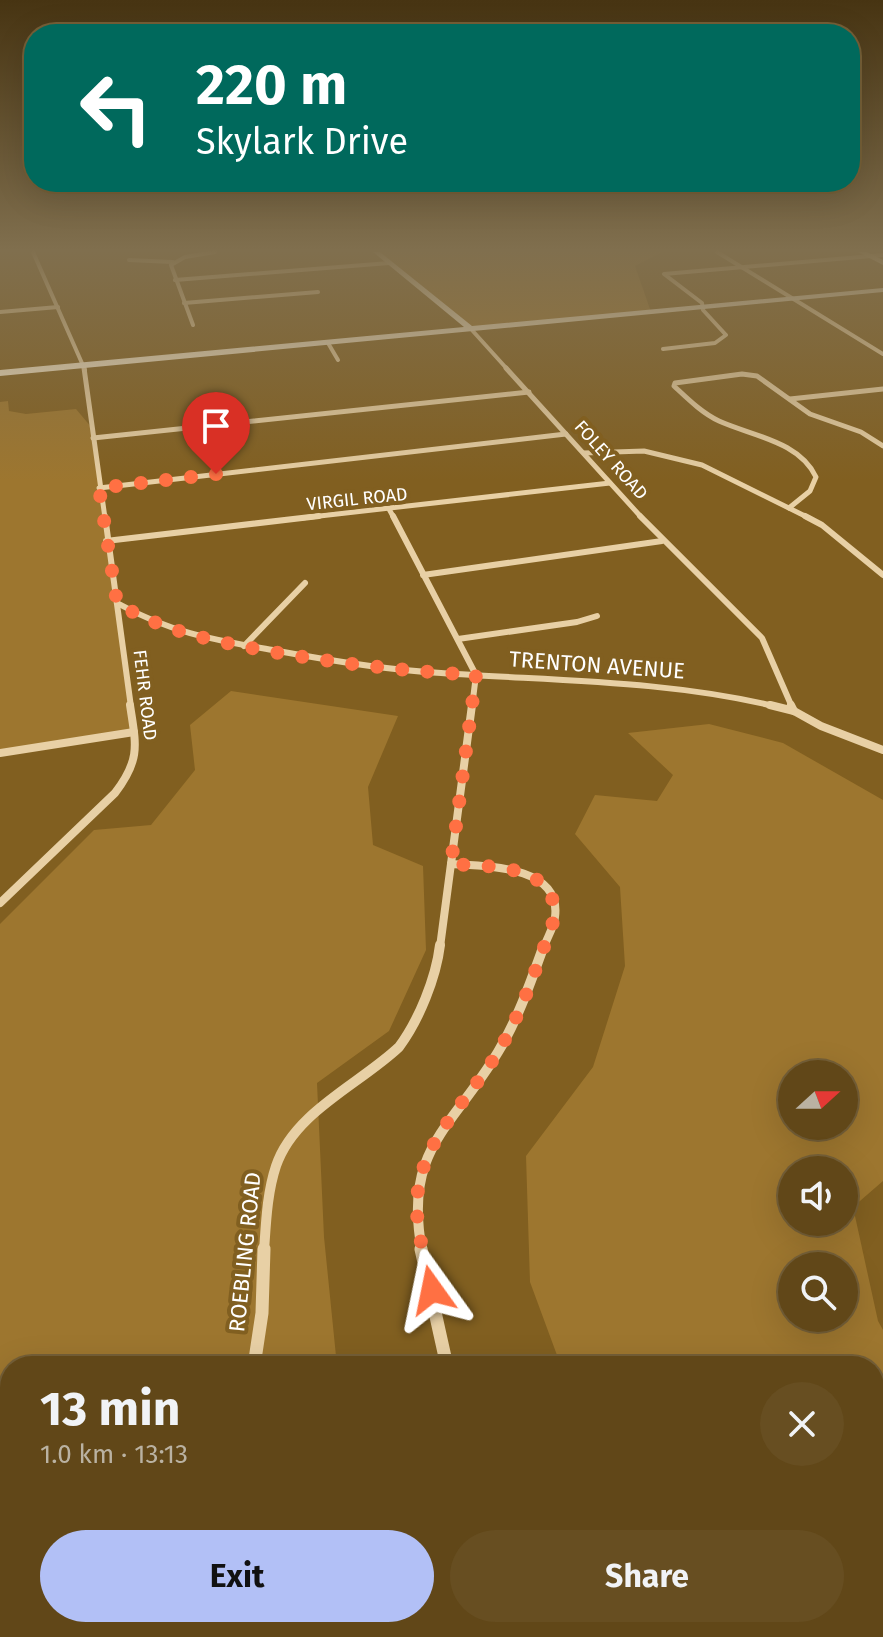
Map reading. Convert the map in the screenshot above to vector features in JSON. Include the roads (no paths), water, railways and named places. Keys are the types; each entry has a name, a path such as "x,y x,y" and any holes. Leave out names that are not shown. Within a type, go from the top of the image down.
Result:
{"street":[{"name":"FEHR ROAD","path":"0,903 115,793 131,772 136,746 84,365 68,328"},
{"path":"0,373 477,328"},
{"path":"663,349 708,345 725,339 721,328"},
{"path":"842,328 883,354"},
{"name":"FOLEY ROAD","path":"471,329 662,541 749,622 762,638 794,711"},
{"path":"328,343 338,360"},
{"path":"789,508 805,497 815,484 815,473 807,461 775,441 716,420 674,386 681,381 752,375 810,414 861,432 883,446"},
{"path":"789,400 883,389"},
{"path":"93,438 529,392"},
{"path":"99,488 566,434"},
{"path":"584,453 633,450 683,458 832,531 883,575"},
{"name":"VIRGIL ROAD","path":"106,541 610,483"},
{"path":"389,509 476,675"},
{"path":"423,575 662,541"},
{"path":"244,646 305,583"},
{"name":"TRENTON AVENUE","path":"117,603 169,630 337,662 476,675 696,689 794,711 821,726 883,750"},
{"path":"458,639 577,622 597,616"},
{"name":"ROEBLING ROAD","path":"256,1356 276,1163 295,1134 386,1061 409,1033 438,960 476,675"},
{"path":"0,753 134,732"},
{"path":"445,1356 417,1215 420,1174 436,1138 484,1073 511,1028 555,917 556,904 544,885 527,874 504,867 451,864"}]}
